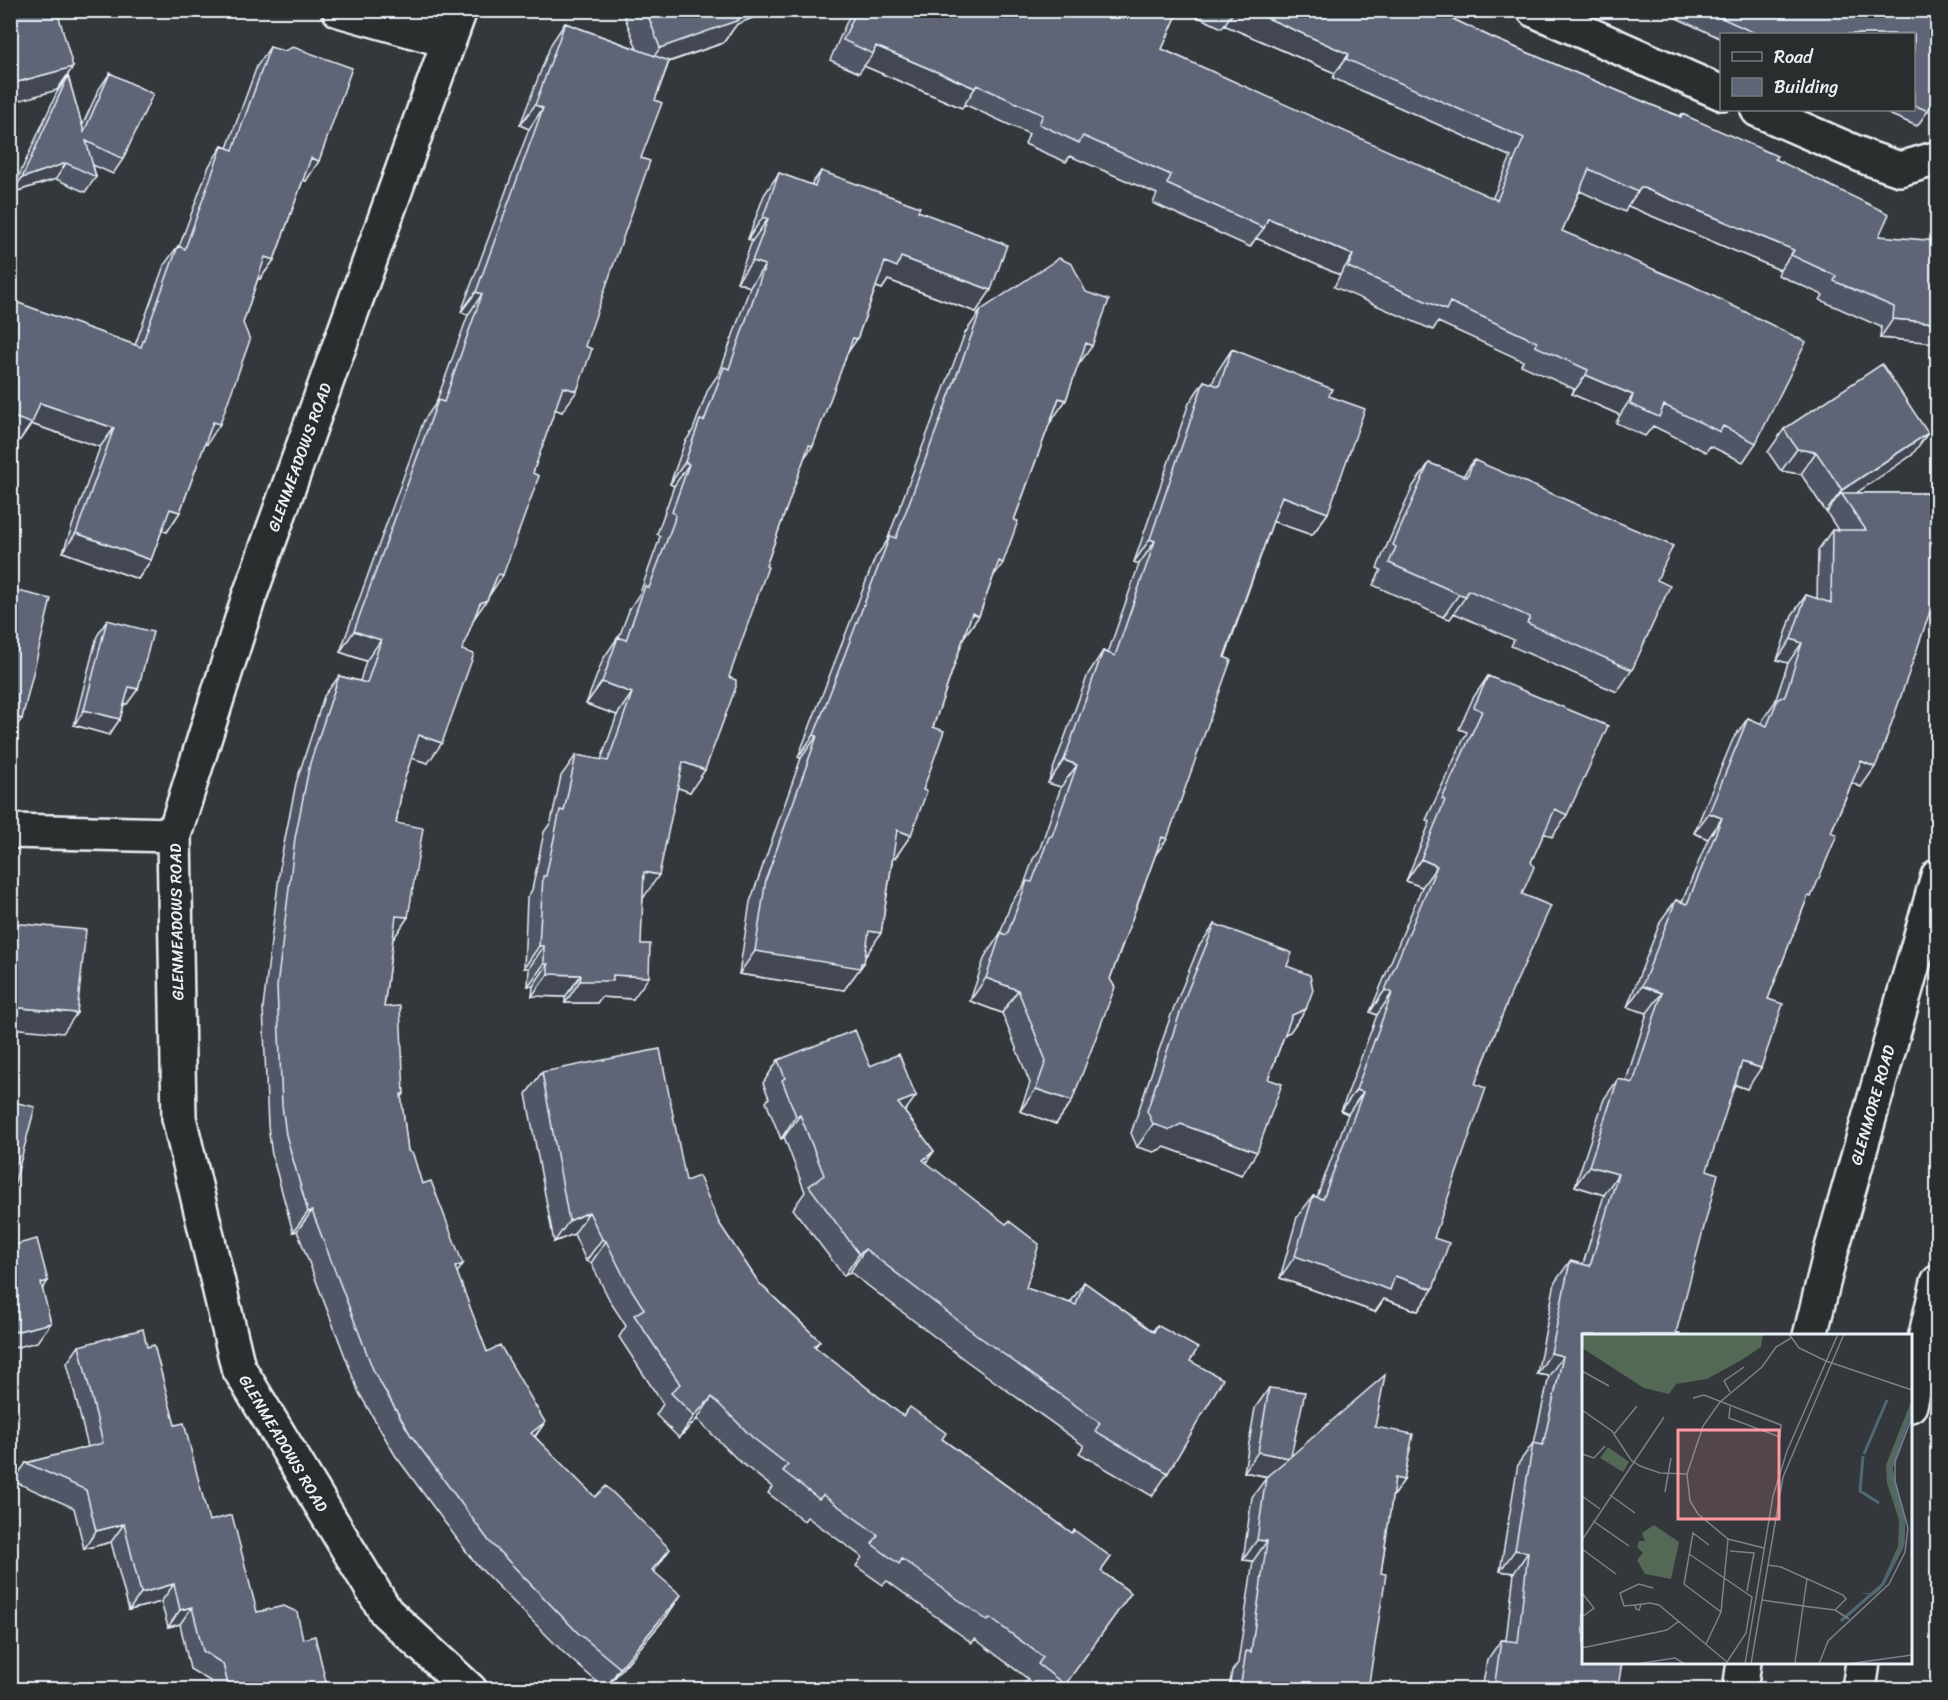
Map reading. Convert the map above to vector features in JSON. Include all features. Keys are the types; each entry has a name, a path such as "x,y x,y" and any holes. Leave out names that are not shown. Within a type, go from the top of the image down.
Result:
{"street":[{"path":"339,10 449,41"},
{"name":"GLENMEADOWS ROAD","path":"460,10 248,600 174,834 179,1118 238,1367 386,1612 470,1689"},
{"path":"1534,10 1720,92"},
{"path":"1760,111 1868,158 1900,168 1938,158"},
{"path":"10,831 174,834"},
{"name":"GLENMORE ROAD","path":"1810,1334 1829,1259 1938,876"},
{"path":"1912,1400 1938,1282"},
{"path":"1740,1689 1744,1664"},
{"path":"1859,1689 1863,1664"}],"building":[{"path":"10,10 57,10 73,67 10,84"},
{"path":"646,10 736,10 739,20 660,48"},
{"path":"857,10 1179,10 1162,49 1497,200 1524,138 1346,59 1349,54 1249,10 1434,10 1493,38 1681,117 1682,114 1777,156 1775,159 1889,214 1879,236 1938,241 1938,323 1893,319 1894,307 1834,281 1836,276 1791,255 1794,250 1641,187 1638,192 1589,169 1562,231 1689,284 1806,342 1756,443 1723,426 1720,432 1664,405 1659,417 1630,404 1633,395 1586,375 1588,370 1535,346 1537,342 1450,302 1446,310 1348,267 1353,255 1268,218 1264,228 1167,184 1171,175 1083,136 1079,143 1039,124 1043,115 977,85 975,88 876,46 873,54 843,40"},
{"path":"1704,10 1938,10 1938,90 1928,111 1915,105 1915,33 1755,33"},
{"path":"565,23 669,61 655,100 662,103 641,158 650,161 585,346 592,349 577,391 563,387 533,473 539,476 503,575 498,574 487,600 480,603 462,650 474,654 442,743 419,735 403,784 396,823 423,828 408,917 396,916 384,1007 400,1006 404,1094 401,1094 408,1151 413,1154 422,1184 431,1181 463,1264 455,1267 487,1352 500,1345 545,1422 531,1433 595,1497 606,1486 670,1549 652,1570 681,1595 620,1668 578,1633 489,1541 410,1434 374,1372 312,1211 308,1212 286,1135 282,1105 277,987 295,838 310,763 339,676 367,683 381,640 354,631 438,400 444,402 482,294 476,292 543,108 535,105"},
{"path":"270,47 284,51 293,47 352,68 319,161 311,158 274,260 265,257 243,323 250,340 220,424 213,422 180,512 170,509 151,560 76,533 114,428 40,403 30,423 10,416 10,300 141,347 178,246 185,249 222,146 233,150"},
{"path":"110,73 153,94 123,159 86,141 96,177 66,163 22,178 68,76 84,132"},
{"path":"821,171 920,207 918,211 1007,245 991,290 901,257 897,267 885,262 857,339 853,338 813,446 809,445 766,566 768,567 729,677 736,680 736,687 705,770 683,762 659,875 644,872 641,944 650,944 649,977 613,975 613,981 580,981 581,975 548,974 548,964 544,964 544,946 539,946 543,876 546,876 560,810 564,811 576,755 608,761 632,693 602,682 618,637 626,640 645,586 649,588 674,521 675,514 672,512 689,464 685,462 700,420 704,421 724,367 729,369 765,265 752,261 768,219 763,217 779,173 815,186"},
{"path":"1059,258 1072,264 1086,292 1109,300 1092,346 1086,343 1066,400 1059,398 1014,520 1018,521 1003,563 999,561 979,616 972,613 933,727 944,731 923,790 927,791 911,835 897,830 881,933 869,931 864,963 861,963 860,968 755,951 766,879 817,736 814,735 890,536 896,538 981,310"},
{"path":"1232,349 1332,389 1329,396 1365,409 1328,513 1282,496 1224,657 1231,660 1167,839 1162,837 1110,979 1115,987 1072,1101 1036,1089 1046,1061 1018,990 986,978 1001,933 1007,935 1027,881 1032,882 1049,837 1052,836 1077,765 1064,760 1103,651 1115,656 1155,541 1150,539 1204,381 1219,386"},
{"path":"1882,364 1928,433 1842,490 1816,452 1797,449 1784,429"},
{"path":"1474,460 1673,546 1657,580 1670,586 1632,670 1527,623 1530,617 1468,590 1466,596 1459,594 1389,563 1396,547 1393,545 1429,463 1467,477"},
{"path":"1841,493 1936,493 1934,600 1882,751 1875,767 1861,761 1831,832 1837,835 1811,897 1808,896 1768,999 1783,1004 1761,1068 1742,1062 1707,1170 1718,1174 1676,1333 1680,1334 1582,1334 1582,1664 1622,1664 1618,1687 1608,1686 1608,1689 1494,1689 1501,1640 1518,1642 1528,1552 1515,1550 1533,1443 1543,1445 1563,1356 1551,1353 1570,1261 1590,1266 1618,1174 1589,1166 1618,1079 1633,1083 1662,993 1642,986 1676,900 1687,904 1722,818 1709,813 1748,718 1767,726 1778,699 1785,696 1802,643 1791,639 1806,595 1831,603 1832,530 1866,530"},
{"path":"10,589 51,599 22,719 10,716"},
{"path":"107,620 153,632 138,689 129,687 120,719 84,710"},
{"path":"1488,676 1608,726 1567,815 1555,809 1531,862 1534,867 1522,894 1551,906 1509,998 1475,1084 1486,1088 1434,1238 1449,1243 1433,1289 1395,1276 1390,1290 1295,1256 1313,1196 1323,1199 1363,1092 1356,1090 1392,993 1385,990 1437,866 1421,859 1445,800 1442,799 1482,711 1474,707"},
{"path":"12,923 86,930 77,1013 10,1007"},
{"path":"1215,924 1292,953 1287,966 1310,975 1313,990 1306,1009 1292,1015 1268,1079 1282,1084 1257,1152 1181,1124 1170,1130 1153,1124 1147,1111 1187,992"},
{"path":"855,1030 870,1066 899,1054 916,1096 898,1103 934,1151 923,1160 1006,1224 1009,1221 1039,1244 1026,1288 1076,1305 1084,1282 1154,1332 1157,1325 1198,1348 1190,1361 1223,1379 1168,1473 1095,1431 1100,1423 981,1338 865,1249 859,1254 809,1186 824,1175 800,1115 796,1116 782,1080 785,1078 778,1060"},
{"path":"660,1049 686,1181 699,1176 719,1223 759,1283 820,1341 814,1346 903,1416 910,1407 946,1433 942,1439 1072,1533 1074,1530 1111,1557 1101,1571 1131,1593 1065,1685 1038,1664 1043,1657 990,1618 988,1621 902,1559 899,1564 872,1544 878,1535 823,1495 819,1499 783,1471 788,1465 753,1438 712,1397 694,1416 671,1393 680,1384 634,1315 644,1309 626,1281 606,1241 602,1239 589,1212 569,1221 542,1072"},
{"path":"10,1101 35,1107 10,1201"},
{"path":"37,1239 48,1281 41,1283 51,1323 10,1333 10,1246"},
{"path":"143,1329 147,1347 154,1345 175,1425 184,1423 209,1521 232,1515 257,1612 284,1606 297,1612 303,1639 315,1636 326,1682 294,1689 229,1689 223,1664 203,1651 192,1607 180,1610 174,1584 141,1593 124,1524 96,1531 86,1490 26,1463 103,1443 79,1346"},
{"path":"1385,1375 1375,1427 1413,1434 1404,1480 1395,1478 1381,1573 1386,1574 1368,1689 1240,1689 1246,1651 1251,1652 1267,1541 1257,1540 1266,1477 1289,1458 1258,1452 1269,1388 1305,1392 1291,1456"}]}
